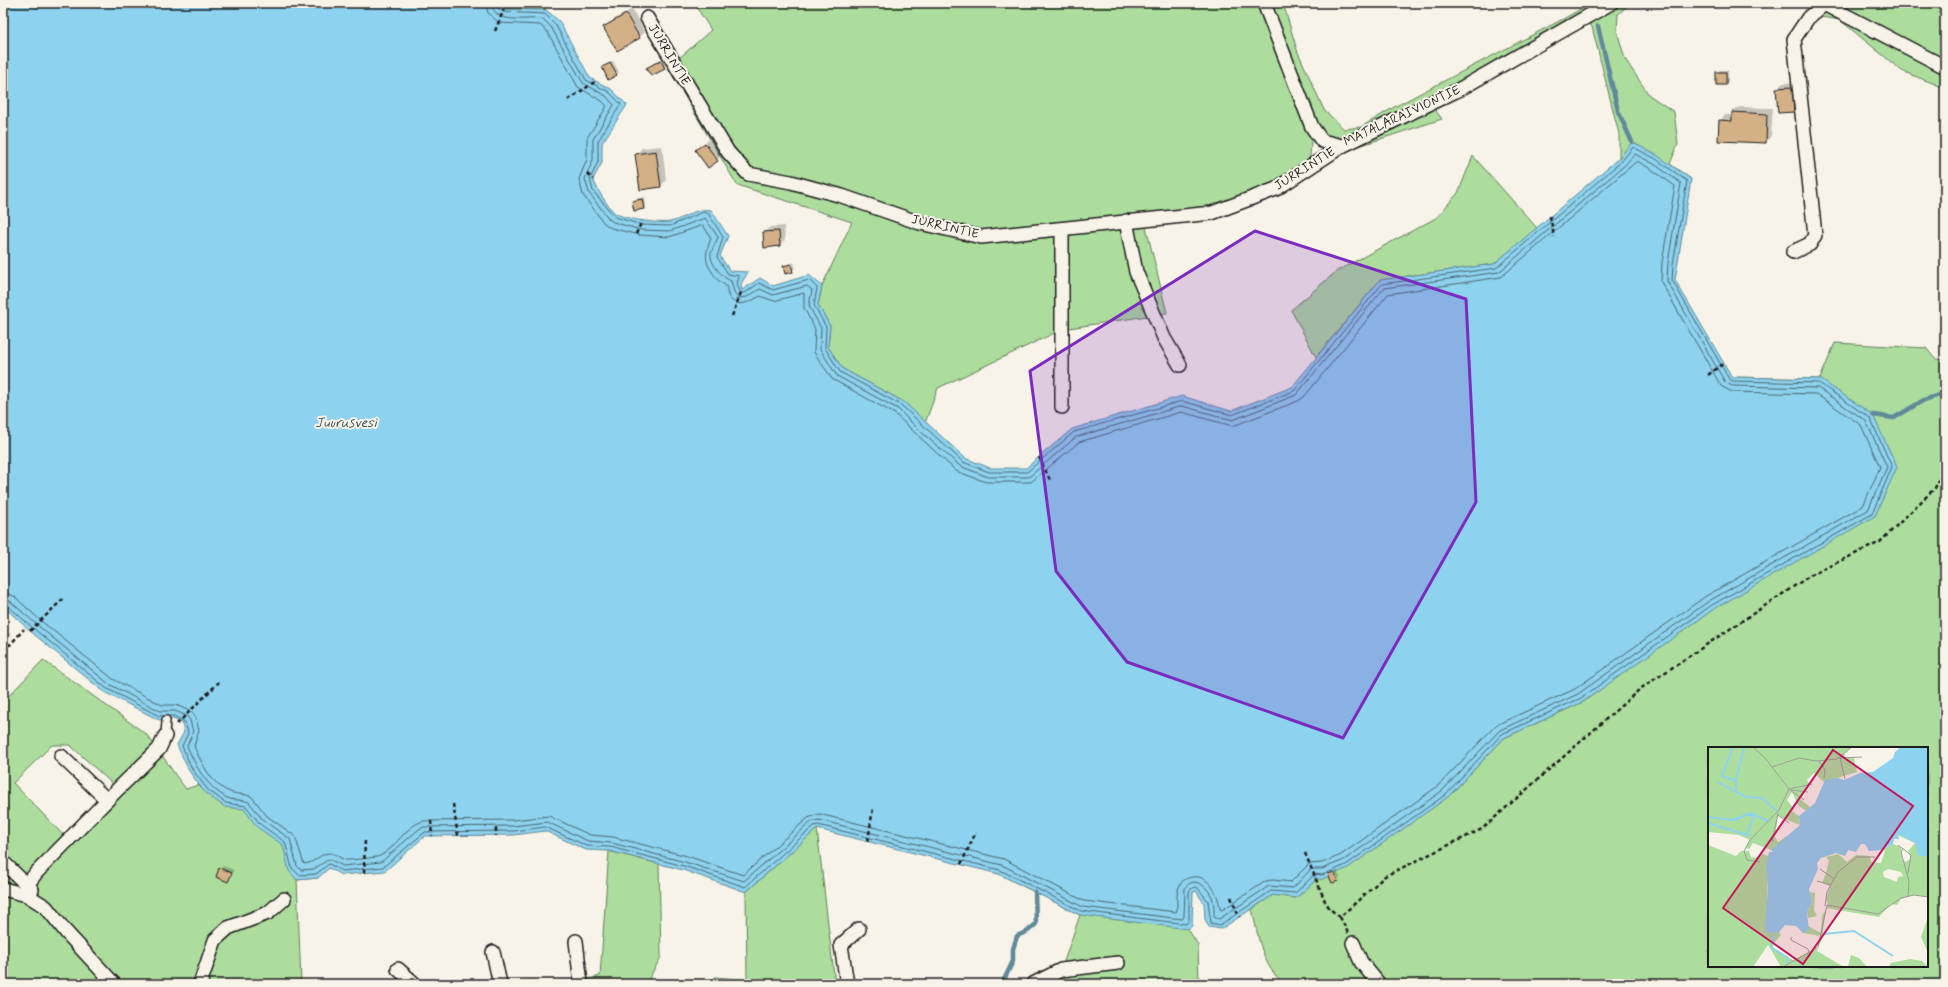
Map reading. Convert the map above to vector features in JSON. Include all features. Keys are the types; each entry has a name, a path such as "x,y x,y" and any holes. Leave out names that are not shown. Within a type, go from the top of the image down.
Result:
{"street":[{"name":"MATALARAIVIONTIE","path":"1264,3 1312,127 1322,141 1342,146 1460,89 1611,3"},
{"path":"1793,252 1810,244 1815,235 1794,39 1808,18 1823,4 1945,67"},
{"name":"JURRINTIE","path":"647,18 728,152 748,174 791,182 842,196 920,223 981,237 1212,213 1276,189 1342,146"},
{"path":"1126,221 1136,272 1164,338 1180,365"},
{"path":"1062,229 1062,407"},
{"path":"27,885 36,873 159,749 165,736"},
{"path":"61,756 107,800"},
{"path":"3,862 27,885 66,932 114,984"},
{"path":"3,889 27,895 46,907"},
{"path":"200,984 215,940 228,928 268,913 284,899"},
{"path":"847,984 840,944 859,929"},
{"path":"576,940 581,984"},
{"path":"1353,943 1361,962 1380,984"},
{"path":"493,952 500,984"},
{"path":"1034,984 1061,970 1118,963"},
{"path":"398,969 416,984"}],"lane":[{"path":"165,736 166,720"}],"path":[{"path":"495,32 504,9"},
{"path":"568,100 596,81"},
{"path":"587,174 593,179"},
{"path":"1550,216 1554,237"},
{"path":"636,234 642,221"},
{"path":"732,316 742,290"},
{"path":"1708,375 1724,363"},
{"path":"1039,457 1051,482"},
{"path":"1340,917 1385,876 1482,829 1640,689 1810,575 1880,542 1935,488 1945,467"},
{"path":"30,632 63,599"},
{"path":"3,647 8,642 10,645 24,630"},
{"path":"165,736 219,682"},
{"path":"453,804 458,836"},
{"path":"868,842 873,808"},
{"path":"431,821 432,836"},
{"path":"496,828 496,836"},
{"path":"961,864 976,832"},
{"path":"364,873 365,839"},
{"path":"1305,853 1325,901 1330,909 1340,917 1353,943"},
{"path":"1231,897 1239,917"}],"highlighted area":[{"path":"1255,231 1466,299 1476,502 1343,738 1127,662 1056,571 1030,371"}],"green space":[{"path":"500,3 541,3 546,10 504,9"},
{"path":"694,3 1283,3 1297,50 1324,110 1344,129 1361,127 1396,106 1591,3 1631,3 1618,14 1617,31 1625,59 1649,95 1674,112 1678,144 1670,164 1691,179 1603,172 1619,158 1619,134 1592,27 1585,18 1430,103 1442,119 1356,147 1342,146 1312,128 1310,156 1304,171 1212,213 1148,219 1146,227 1167,313 1063,329 938,388 925,423 904,402 843,369 828,347 830,326 818,305 822,286 852,222 737,185 668,68 711,30"},
{"path":"1822,3 1945,3 1945,88 1902,71 1840,20 1821,17 1824,4"},
{"path":"1473,156 1537,228 1494,264 1380,280 1316,357 1291,310 1337,271 1436,218 1458,193"},
{"path":"1835,343 1926,348 1935,359 1945,360 1945,984 1285,984 1277,977 1266,960 1259,940 1252,909 1273,895 1296,898 1314,882 1315,877 1318,878 1448,797 1504,738 1583,702 1616,678 1732,377 1820,379"},
{"path":"43,660 146,734 186,789 198,785 206,793 233,787 318,878 297,880 301,984 3,984 3,702","holes":["52,745 70,745 118,789 68,840 13,783"]},
{"path":"817,829 835,984 712,984 715,977 747,980 746,892"},
{"path":"988,842 1188,929 1198,945 1199,984 1033,984 1061,970 1080,915 999,874 978,868"},
{"path":"609,851 659,864 661,957 646,984 569,984 600,976"}],"water":[{"name":"Juurusvesi","path":"3,3 500,3 504,9 546,10 559,21 590,78 611,89 627,105 602,143 602,163 593,179 602,197 612,210 619,215 626,217 658,222 670,222 700,210 711,210 728,236 720,256 730,271 748,272 741,284 742,290 760,278 773,286 809,275 822,286 818,305 830,326 828,347 843,369 904,402 965,458 990,468 1026,468 1072,429 1182,396 1231,411 1292,387 1380,280 1494,264 1619,158 1632,142 1658,156 1691,179 1675,280 1732,377 1820,379 1873,415 1897,467 1875,516 1714,609 1583,702 1504,738 1448,797 1348,868 1320,880 1315,877 1314,882 1296,898 1273,895 1221,929 1209,927 1205,919 1204,903 1196,891 1193,892 1192,926 1188,929 1080,915 999,874 817,829 746,892 683,870 609,851 586,850 545,831 514,835 425,836 385,871 341,875 329,868 318,878 297,880 289,871 283,845 257,827 244,809 225,807 205,793 189,771 177,745 184,732 182,723 173,719 159,720 104,692 30,631 3,606"}],"building":[{"path":"626,14 640,38 617,51 603,27"},
{"path":"661,60 665,69 651,76 646,68"},
{"path":"610,63 617,75 608,80 602,67"},
{"path":"1716,72 1726,72 1726,85 1716,85"},
{"path":"1793,87 1794,112 1778,113 1776,88"},
{"path":"1732,112 1767,114 1766,143 1718,141 1719,120 1732,121"},
{"path":"705,143 718,161 708,168 695,150"},
{"path":"656,151 661,187 640,190 635,154"},
{"path":"642,199 644,209 634,211 632,201"},
{"path":"779,231 780,246 764,248 763,232"},
{"path":"791,264 793,272 785,274 783,266"},
{"path":"219,868 232,873 228,882 216,877"},
{"path":"1334,872 1338,881 1332,883 1328,874"}],"waterway":[{"path":"1598,26 1618,111 1632,142"},
{"path":"1873,415 1894,418 1924,400 1945,393"},
{"path":"1002,984 1013,961 1013,949 1017,936 1028,931 1036,924 1035,892"}]}
